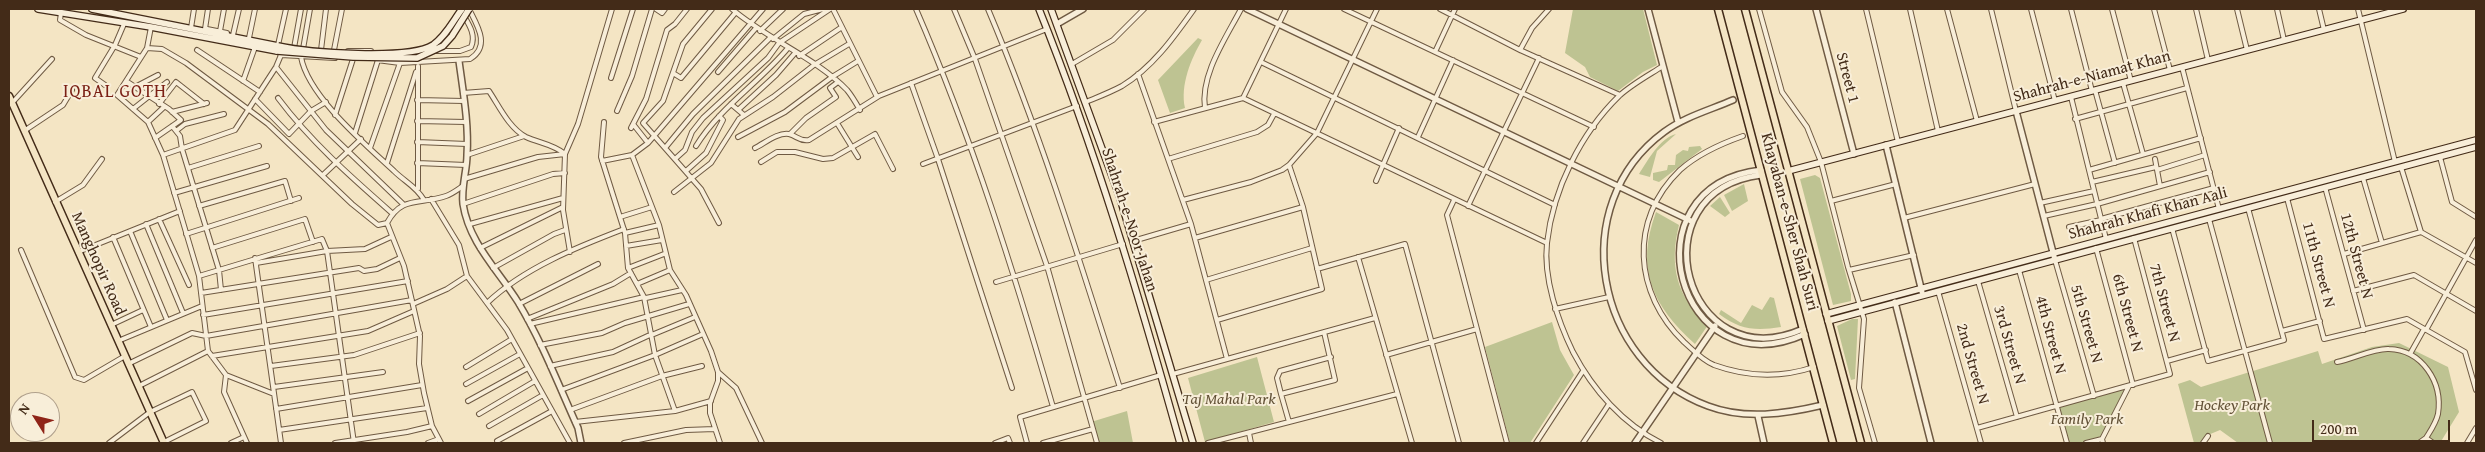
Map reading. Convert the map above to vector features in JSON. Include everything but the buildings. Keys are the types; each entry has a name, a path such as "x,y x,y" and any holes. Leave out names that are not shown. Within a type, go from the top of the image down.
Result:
{"main road":[{"path":"38,9 324,56 417,58 443,46 455,32 469,9"},
{"path":"92,9 203,29 279,49 399,54 429,47 441,38 461,9"},
{"name":"Shahrah-e-Noor Jahan","path":"1039,9 1077,106 1108,202 1124,244 1180,443"},
{"name":"Shahrah-e-Noor Jahan","path":"1051,9 1120,198 1193,443"},
{"name":"Khayaban-e-Sher Shah Suri","path":"1718,9 1833,443"},
{"name":"Khayaban-e-Sher Shah Suri","path":"1745,9 1861,443"},
{"name":"Shahrah-e-Niamat Khan","path":"1788,171 2401,9"},
{"name":"Manghopir Road","path":"10,100 164,443"},
{"path":"1086,132 1096,129"},
{"name":"Shahrah Khafi Khan Aali","path":"1828,321 2019,270 2106,239 2325,187 2395,162 2476,140"},
{"name":"Shahrah Khafi Khan Aali","path":"1826,314 1921,288 2096,248 2209,219 2218,212 2248,208 2362,175 2401,167 2476,147"},
{"path":"1108,202 1120,198"},
{"path":"1147,326 1158,322"}],"street":[{"path":"192,28 194,9"},
{"path":"208,9 203,29 250,38 301,56 418,64 459,61 474,56 481,45 482,37 469,9"},
{"path":"220,31 224,9"},
{"path":"234,35 239,9"},
{"path":"250,38 255,9"},
{"path":"163,155 235,130 276,67 286,9"},
{"path":"294,48 301,9"},
{"path":"303,48 310,9"},
{"path":"321,50 326,9"},
{"path":"334,50 342,9"},
{"path":"279,49 466,50 470,47 473,38 461,9"},
{"path":"570,252 563,207 565,154 578,124 612,9"},
{"path":"611,78 633,9"},
{"path":"617,111 632,76 652,9"},
{"path":"656,9 662,13 665,9"},
{"path":"648,143 632,126 646,99 667,30 675,24 687,9"},
{"path":"712,9 683,44 659,107 643,123 701,189 719,223"},
{"path":"602,161 632,155 648,143 763,9"},
{"path":"718,72 758,30 783,9"},
{"path":"665,148 693,114 772,38 804,14 823,9"},
{"path":"675,159 685,150 692,132 703,118 768,58 779,43 832,9 877,97"},
{"path":"916,9 943,71 971,146 1014,276 1053,407"},
{"path":"954,9 975,59 1047,266 1097,443"},
{"path":"988,9 1032,123 1079,257 1120,388"},
{"path":"1057,24 1083,9"},
{"path":"1072,64 1112,40 1144,9"},
{"path":"1086,102 1122,86 1138,74 1170,43 1194,9"},
{"path":"1205,108 1203,95 1207,81 1241,9"},
{"path":"1247,9 1693,222"},
{"path":"1243,98 1286,9"},
{"path":"1344,9 1594,127"},
{"path":"1183,200 1251,182 1282,170 1289,164 1317,133 1377,9"},
{"path":"1440,9 1520,50 1620,95"},
{"path":"1435,52 1455,9"},
{"path":"1520,50 1532,28 1549,9"},
{"path":"1648,9 1678,122"},
{"path":"1759,9 1782,92 1807,127 1821,162 1860,312 1865,324 1859,388 1875,443"},
{"name":"Street 1","path":"1816,9 1854,154"},
{"path":"1866,9 1898,142"},
{"path":"1910,9 1938,132"},
{"path":"1947,9 1977,121"},
{"path":"1991,9 2054,257"},
{"path":"2031,9 2055,101"},
{"path":"2071,9 2115,163"},
{"path":"2112,9 2131,81"},
{"path":"2154,9 2170,70"},
{"path":"2196,9 2208,60"},
{"path":"2237,9 2247,50"},
{"path":"2276,9 2284,40"},
{"path":"2318,9 2324,30"},
{"path":"2358,9 2395,162"},
{"path":"673,74 681,78 734,10 758,30 832,77 848,91 860,110"},
{"path":"61,13 61,21 86,35 141,57"},
{"path":"106,85 95,78 115,45 124,24"},
{"path":"151,27 147,48 118,95 148,122 163,155 199,276 208,351 226,375 274,394"},
{"path":"738,110 797,54 842,27"},
{"path":"755,148 781,134 790,134 799,140 808,140 860,110 877,97 1004,48 1047,29"},
{"path":"674,192 711,163 726,142 736,123 744,115 773,97 814,64 849,44"},
{"path":"243,80 255,46"},
{"path":"147,48 162,49 186,62 268,124 352,204 378,225 387,222 392,214 403,204 446,196 463,186"},
{"path":"696,146 719,116 772,68 788,48"},
{"path":"198,50 260,92"},
{"path":"301,56 306,74 335,115 418,189 424,200"},
{"path":"1468,206 1502,131 1539,58"},
{"path":"10,100 52,59"},
{"path":"335,115 353,59"},
{"path":"355,133 378,60"},
{"path":"1418,137 1453,60"},
{"path":"459,61 468,155 463,186 463,204 480,248 519,304 540,345 570,410 581,443"},
{"path":"738,137 785,112 832,77 858,61"},
{"path":"370,148 400,62"},
{"path":"1261,62 1555,205"},
{"path":"418,64 418,189"},
{"path":"387,163 418,64"},
{"path":"1661,443 1642,434 1609,404 1584,371 1555,309 1552,298 1547,244 1555,205 1570,164 1594,127 1620,95 1663,66"},
{"path":"276,67 347,152 403,204"},
{"path":"2182,67 2206,155 2218,212"},
{"path":"1138,74 1191,224 1227,359"},
{"path":"135,87 158,75"},
{"path":"126,81 181,120 155,138"},
{"path":"133,109 167,82"},
{"path":"159,104 176,82 206,104 172,112"},
{"path":"790,134 806,118 836,97 830,88 838,82"},
{"path":"911,83 938,159 1012,388"},
{"path":"2123,83 2143,154"},
{"path":"2075,118 2187,88"},
{"path":"24,131 63,105 72,90"},
{"path":"463,93 489,90 509,121 524,136 558,148 565,154"},
{"path":"2071,97 2106,239"},
{"path":"278,98 298,124 336,163 392,214"},
{"path":"1154,122 1243,98 1547,244"},
{"path":"256,99 289,134 311,111 326,102"},
{"path":"417,100 464,101"},
{"path":"1733,100 1678,122 1650,145 1619,187 1607,223 1604,242 1604,271 1609,297 1620,328 1628,342 1652,370 1672,389 1708,406 1728,412 1758,416 1823,405"},
{"path":"731,104 744,115"},
{"path":"923,164 1077,106"},
{"path":"148,122 164,107"},
{"path":"176,131 185,124 224,114"},
{"path":"1168,159 1258,132 1268,125 1274,114"},
{"path":"686,171 706,153 722,120 719,116"},
{"path":"417,120 466,122"},
{"path":"604,122 602,161 625,231 628,268 645,298 653,334 651,340 675,411"},
{"path":"838,123 858,157"},
{"path":"172,126 180,136 219,270 221,290"},
{"path":"1376,180 1399,128"},
{"path":"761,162 777,152 795,152 823,159 833,158 875,134 893,169"},
{"path":"468,155 524,136"},
{"path":"1743,136 1720,144 1698,156 1680,170 1668,183 1656,204 1646,232 1644,258 1646,282 1662,317 1670,328 1696,353 1712,364 1762,376 1788,374 1814,367"},
{"path":"2089,170 2201,138"},
{"path":"323,175 361,139"},
{"path":"417,142 467,144"},
{"path":"1886,145 1923,295"},
{"path":"188,168 259,146"},
{"path":"464,179 538,157 565,154"},
{"path":"632,155 659,225 664,254 670,270 689,304 718,372 718,380 711,401 710,413 720,443"},
{"path":"2092,182 2206,155"},
{"path":"2440,156 2452,202 2476,217"},
{"path":"55,202 83,185 102,159"},
{"path":"2154,159 2160,186"},
{"path":"418,163 466,165"},
{"path":"1217,320 1322,289 1303,207 1289,164"},
{"path":"174,193 267,166"},
{"path":"2401,167 2421,232 2476,263"},
{"path":"1761,172 1739,174 1714,187 1703,196 1687,220 1679,249 1681,279 1693,306 1714,328 1740,340 1754,343 1782,342 1804,332"},
{"path":"1761,172 1724,187 1712,197 1693,222 1686,249 1688,277 1700,302 1718,322 1742,334 1755,337 1782,336 1804,332"},
{"path":"2044,216 2097,204 2210,172"},
{"path":"463,204 546,176 565,173"},
{"path":"2362,175 2382,243"},
{"path":"199,206 285,180 291,201"},
{"path":"1831,201 1896,184"},
{"path":"1904,218 2035,184"},
{"name":"12th Street N","path":"2325,187 2364,330"},
{"path":"2069,227 2101,220 2214,188"},
{"path":"2040,203 2094,191"},
{"name":"11th Street N","path":"2288,195 2324,339 2364,330"},
{"path":"186,234 299,198"},
{"path":"470,224 564,198"},
{"path":"431,199 459,245 467,276 512,339 569,443"},
{"path":"1454,200 1447,214 1507,443"},
{"path":"480,248 563,207"},
{"path":"620,217 652,207"},
{"path":"1195,238 1303,207"},
{"path":"2172,228 2208,361 2284,340 2248,208"},
{"path":"78,252 180,211"},
{"path":"159,219 189,285"},
{"path":"212,248 305,219 313,242"},
{"path":"2209,219 2270,443"},
{"path":"387,222 408,281 420,334 422,385 432,426 440,441 428,443"},
{"path":"146,224 184,314"},
{"path":"1133,241 1191,224"},
{"path":"488,303 506,286 570,252 625,231 659,225"},
{"path":"493,268 554,234 566,230"},
{"path":"130,231 167,320"},
{"path":"2344,254 2421,232"},
{"path":"113,237 151,327"},
{"path":"256,261 326,251 365,248 391,237"},
{"name":"7th Street N","path":"2131,386 2170,374 2134,238"},
{"path":"199,276 256,261 322,239 326,251 353,442"},
{"path":"626,246 662,240"},
{"path":"2410,354 2476,240"},
{"path":"996,282 1124,244"},
{"path":"1318,269 1405,244 1459,443"},
{"path":"1206,280 1312,248"},
{"name":"6th Street N","path":"2096,248 2131,386"},
{"path":"21,250 75,377 84,380 125,356"},
{"path":"628,268 664,254"},
{"path":"1849,270 1914,255"},
{"path":"1358,257 1412,443"},
{"name":"5th Street N","path":"2054,257 2094,396"},
{"path":"201,293 359,268 364,271 377,269 400,258"},
{"path":"256,261 280,443"},
{"path":"519,304 598,264"},
{"path":"636,284 670,270"},
{"name":"4th Street N","path":"2019,270 2067,443"},
{"path":"528,321 613,284 631,273"},
{"path":"2353,291 2414,275 2476,311"},
{"path":"128,364 192,333 206,336 412,302 447,289 467,276"},
{"path":"203,315 408,281"},
{"name":"3rd Street N","path":"1978,281 2017,417"},
{"path":"528,321 682,290"},
{"name":"2nd Street N","path":"1938,291 1981,443"},
{"path":"1555,309 1609,297"},
{"path":"1895,302 1931,443"},
{"path":"540,345 602,333 648,316 689,304"},
{"path":"118,341 202,306"},
{"path":"111,324 144,310"},
{"path":"212,356 368,331 414,311"},
{"path":"550,366 613,352 695,317"},
{"path":"1173,374 1375,318"},
{"path":"2364,330 2407,319 2466,352 2476,390"},
{"path":"2282,331 2320,321"},
{"path":"1635,443 1718,322"},
{"path":"1386,355 1477,330"},
{"path":"1282,394 1334,382 1335,375 1324,332"},
{"path":"271,366 354,355 420,334"},
{"path":"561,390 655,355 703,334"},
{"path":"466,367 512,339"},
{"path":"2337,362 2388,349 2410,354 2428,367 2434,380 2438,398 2436,418 2426,438 2420,443"},
{"path":"2167,361 2206,350"},
{"path":"139,386 208,351"},
{"path":"466,384 520,354"},
{"path":"1288,422 1277,378 1280,371 1331,356"},
{"path":"570,410 662,376 702,366"},
{"path":"468,401 528,368"},
{"path":"1536,443 1584,371"},
{"path":"274,387 383,372"},
{"path":"718,372 736,388 762,443"},
{"path":"226,375 224,392 247,443"},
{"path":"1027,443 1020,417 1162,375"},
{"path":"479,414 536,381"},
{"path":"276,409 422,385"},
{"path":"1977,428 2131,386"},
{"path":"2086,443 2103,441 2131,386"},
{"path":"109,443 150,412 192,392 206,421 164,443"},
{"path":"1208,443 1397,394"},
{"path":"489,426 543,395"},
{"path":"575,422 675,411 711,401"},
{"path":"1583,443 1609,404"},
{"path":"279,430 427,408"},
{"path":"497,441 552,411"},
{"path":"1758,416 1764,443"},
{"path":"335,443 353,442 432,426"},
{"path":"2467,443 2476,428"},
{"path":"624,443 686,430 715,429"},
{"path":"1043,443 1093,429"},
{"path":"1249,433 1252,443"},
{"path":"2203,443 2208,436"},
{"path":"231,443 244,437"},
{"path":"995,443 1008,438 1010,443"},
{"path":"2426,438 2433,443"}],"green space":[{"path":"1573,9 1643,9 1657,65 1643,72 1618,91 1590,77 1585,67 1565,53"},
{"path":"1198,38 1202,40 1190,64 1185,81 1185,108 1170,113 1158,80"},
{"path":"1676,134 1657,151 1650,177 1639,174 1650,156 1660,145 1670,136"},
{"path":"1700,146 1702,149 1659,182 1653,180 1653,173 1667,170 1668,165 1675,165 1676,155 1683,150 1688,151 1689,147"},
{"path":"1815,175 1820,178 1851,294 1851,301 1833,305 1800,179"},
{"path":"1744,184 1748,201 1732,211 1724,195"},
{"path":"1720,197 1730,213 1725,217 1710,206"},
{"path":"1656,212 1679,225 1675,254 1678,280 1682,292 1689,303 1708,325 1695,344 1668,315 1651,285 1647,251"},
{"path":"1770,297 1774,298 1781,327 1749,328 1734,323 1719,314 1721,310 1741,323 1752,305 1762,310"},
{"path":"1852,319 1858,319 1855,379 1851,380 1837,326"},
{"path":"1552,322 1560,350 1574,375 1530,443 1510,443 1485,347"},
{"name":"Hockey Park","path":"2399,343 2448,367 2459,412 2440,443 2433,443 2428,439 2418,443 2238,443 2220,430 2208,435 2202,443 2194,443 2178,384 2190,380 2201,387 2318,351 2322,364 2372,347"},
{"name":"Taj Mahal Park","path":"1257,357 1274,422 1205,442 1188,378"},
{"name":"Family Park","path":"2129,386 2102,439 2086,443 2067,443 2056,406"},
{"path":"1127,411 1133,443 1096,443 1091,422"}],"district":[{"name":"IQBAL GOTH","path":"115,92"}]}
